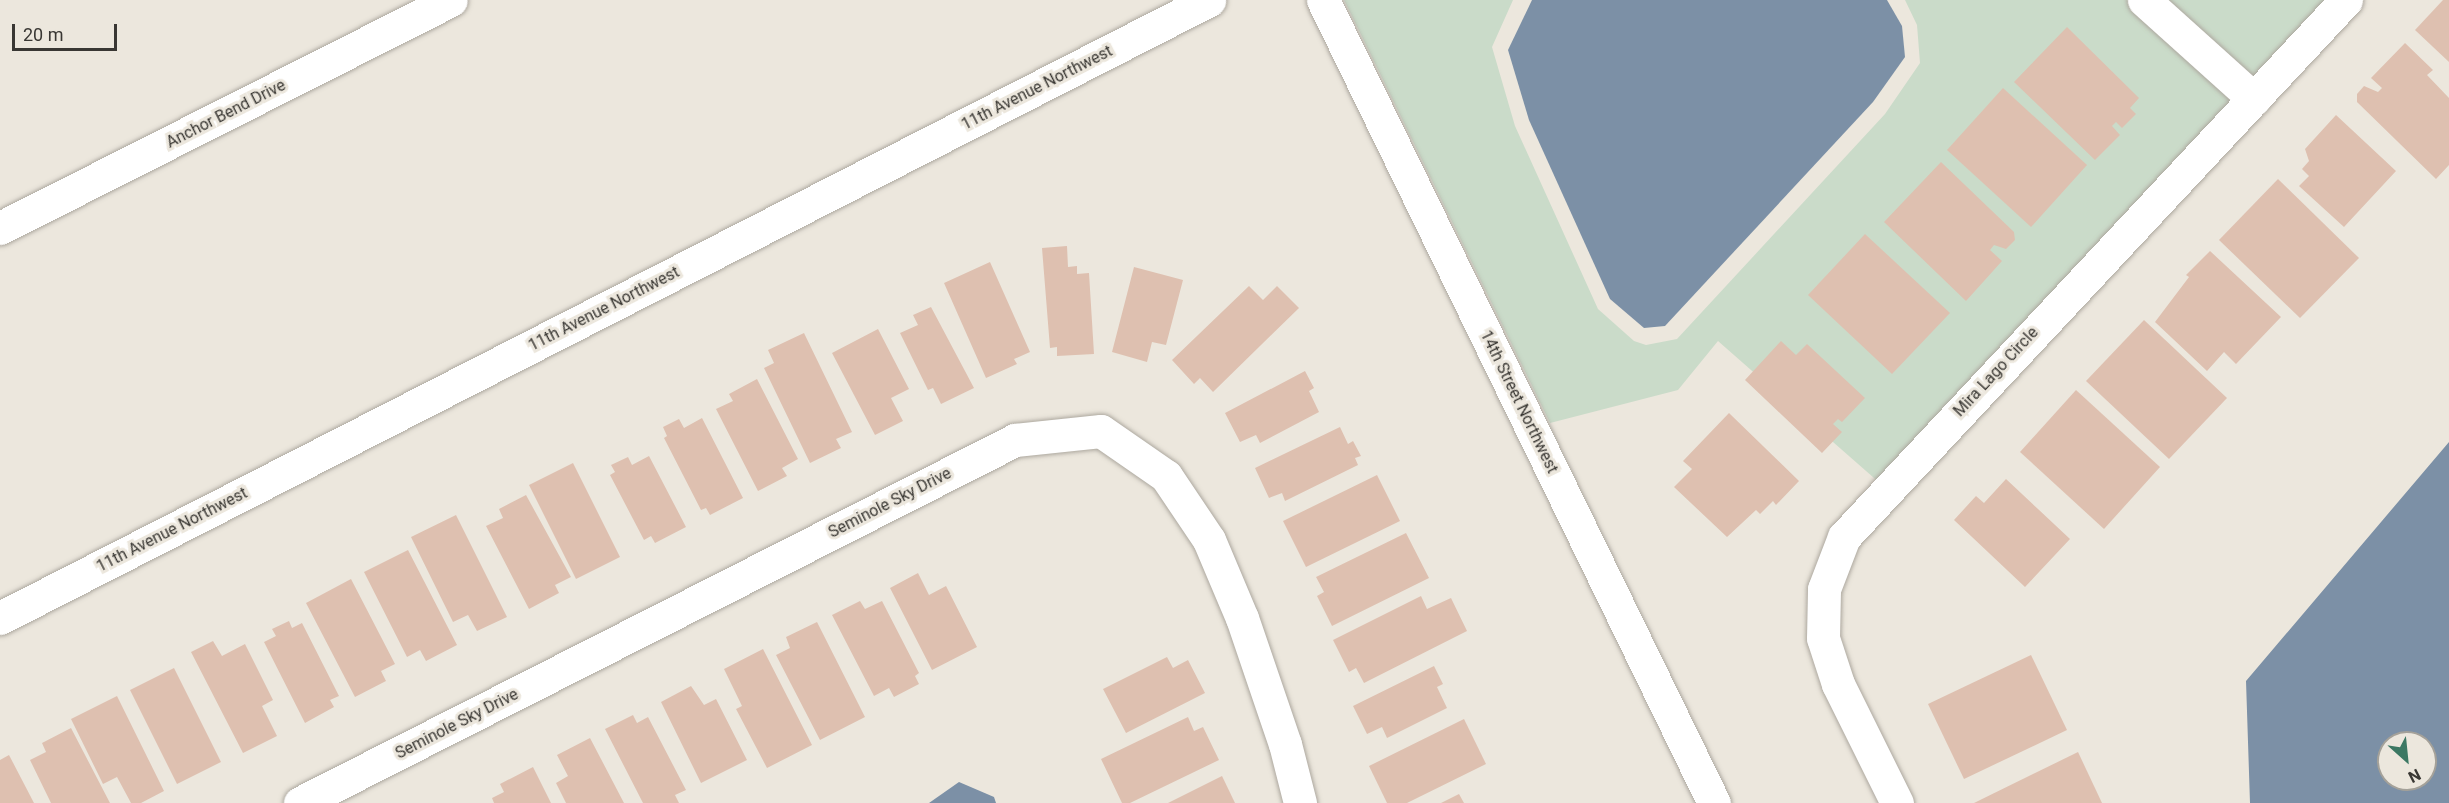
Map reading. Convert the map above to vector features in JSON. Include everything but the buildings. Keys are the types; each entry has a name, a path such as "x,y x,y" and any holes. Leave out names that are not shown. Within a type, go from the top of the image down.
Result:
{"street":[{"name":"11th Avenue Northwest","path":"0,618 1209,0"},
{"name":"14th Street Northwest","path":"1323,0 1714,803"},
{"path":"2144,0 2254,99"},
{"name":"Mira Lago Circle","path":"1897,803 1827,658 1822,606 1836,552 1859,517 2346,0"},
{"name":"Anchor Bend Drive","path":"0,228 432,4"},
{"name":"Seminole Sky Drive","path":"300,803 1015,440 1101,431 1166,476 1209,540 1253,649 1285,744 1300,803"}],"green space":[{"path":"1344,0 1513,0 1492,47 1515,126 1598,309 1634,341 1646,345 1677,339 1885,114 1920,63 1917,25 1905,0 2344,0 1882,485 1718,341 1678,390 1550,423"}],"water":[{"path":"1532,0 1887,0 1902,26 1905,57 1873,102 1665,326 1644,328 1610,299 1529,120 1508,50"},
{"path":"2449,442 2449,803 2250,803 2246,681"},
{"path":"959,782 994,797 996,803 929,803"}]}
